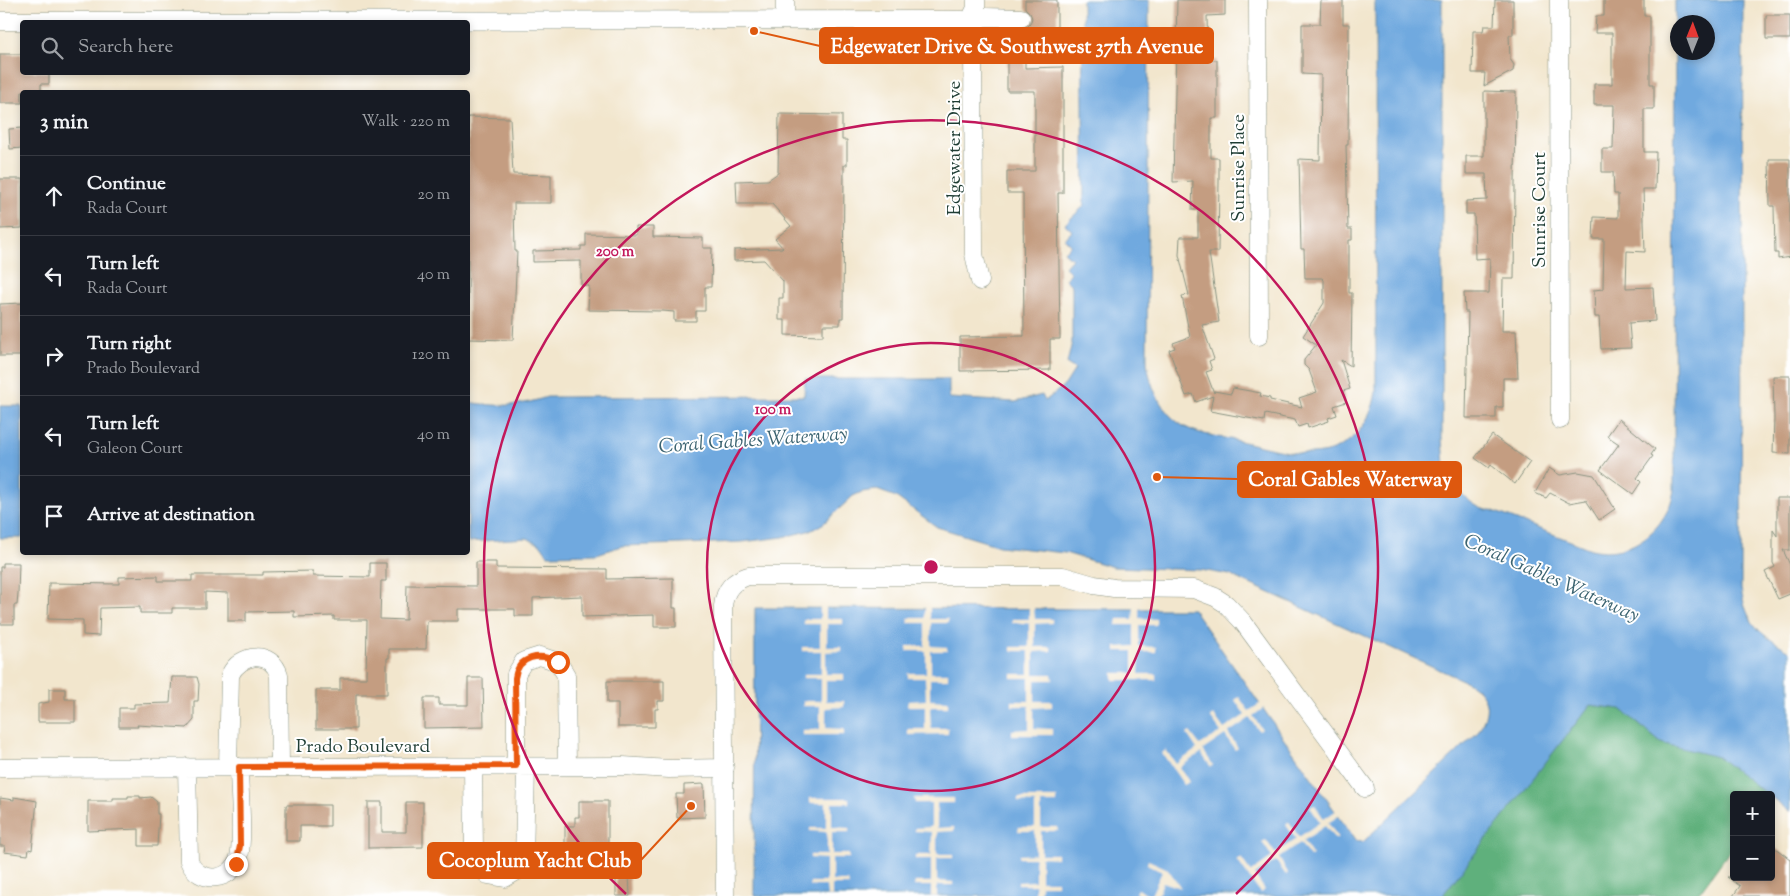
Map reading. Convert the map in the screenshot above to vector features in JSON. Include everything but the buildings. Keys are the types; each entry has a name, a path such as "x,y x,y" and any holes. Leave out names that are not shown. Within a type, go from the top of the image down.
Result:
{"street":[{"path":"785,0 785,19"},
{"path":"968,24 976,8 976,0"},
{"name":"Sunrise Place","path":"1258,0 1259,336"},
{"name":"Sunrise Court","path":"1559,0 1560,420"},
{"path":"968,24 985,17 1020,18"},
{"path":"392,20 960,19 968,24"},
{"path":"0,21 20,21"},
{"name":"Edgewater Drive","path":"968,24 972,30 973,42 974,254 980,281"},
{"path":"725,896 724,606 728,590 740,579 758,575 1056,575 1114,588 1194,590 1215,597 1226,604 1243,622 1365,788"},
{"path":"472,766 474,858 483,872 499,878 511,876 524,861 516,674 524,661 540,656 558,662 566,675 567,766"},
{"path":"188,767 189,862 192,868 201,876 215,878 228,873 238,859 230,675 237,663 253,657 270,662 279,675 280,766"},
{"name":"Prado Boulevard","path":"0,768 567,766 725,768"}],"green space":[{"path":"1590,705 1621,709 1661,743 1718,757 1763,791 1730,791 1730,851 1697,896 1442,896"}],"water":[{"path":"1082,0 1149,0 1147,363 1150,378 1159,401 1175,420 1197,432 1302,454 1324,453 1346,443 1355,435 1369,415 1376,391 1375,0 1442,0 1442,439 1445,470 1452,483 1464,496 1485,510 1491,510 1591,549 1606,551 1633,545 1645,538 1656,528 1664,517 1674,490 1675,60 1715,60 1715,15 1675,15 1675,0 1743,0 1741,589 1747,612 1757,628 1771,640 1790,651 1790,812 1775,800 1775,791 1763,791 1718,757 1661,743 1621,709 1590,705 1442,896 754,896 755,608 1193,609 1356,841 1363,842 1478,732 1482,724 1486,711 1485,699 1469,683 1230,575 1201,570 1113,567 1065,553 999,546 937,527 896,497 877,490 862,492 853,496 824,523 812,530 783,537 742,542 621,546 597,554 548,555 541,545 527,538 470,542 470,402 508,405 526,403 547,397 804,396 805,379 949,379 949,398 1015,402 1042,395 1045,401 1065,385 1075,369 1067,364 1072,342 1072,286 1065,279 1071,273 1065,267 1072,259 1064,252 1071,245 1065,239 1072,231 1065,224 1084,206"},
{"path":"0,406 20,406 20,538 0,538"}],"pier":[{"path":"820,605 826,605 826,619 843,619 843,624 827,624 827,647 842,647 842,651 826,652 826,674 844,674 844,680 826,680 826,701 844,701 844,707 826,708 826,728 844,729 844,735 803,735 803,730 820,729 820,706 803,706 803,701 821,701 821,678 803,678 803,674 821,674 821,651 802,651 802,647 820,647 820,624 804,624 803,619 820,619"},
{"path":"925,606 930,606 930,619 948,619 948,623 931,623 931,646 947,647 947,651 931,651 931,673 948,673 948,679 930,679 930,700 948,701 948,707 930,707 931,728 948,728 948,734 908,735 908,729 925,729 925,706 907,706 908,701 926,700 925,678 908,678 908,673 926,673 926,651 907,651 907,646 925,646 925,623 908,623 908,618 925,618"},
{"path":"1029,606 1034,606 1035,619 1052,619 1052,623 1035,624 1035,647 1051,647 1051,651 1034,652 1034,674 1052,674 1053,680 1035,680 1035,701 1052,701 1052,707 1034,708 1034,728 1052,729 1052,735 1012,735 1012,730 1029,729 1029,706 1012,706 1012,701 1029,701 1029,678 1012,678 1012,674 1029,674 1029,651 1011,651 1011,647 1029,647 1029,623 1012,623 1012,619 1029,619"},
{"path":"1134,607 1139,607 1139,618 1156,619 1156,625 1139,625 1139,646 1156,647 1156,652 1140,652 1139,674 1156,674 1156,680 1113,680 1113,673 1133,673 1133,651 1116,651 1116,647 1134,646 1134,625 1117,625 1117,619 1133,619"},
{"path":"1239,697 1249,711 1261,703 1265,707 1253,716 1262,729 1259,731 1250,718 1228,733 1238,748 1235,750 1225,735 1203,750 1213,765 1211,767 1201,753 1180,767 1189,782 1184,785 1162,753 1166,750 1176,764 1197,749 1187,734 1190,732 1200,745 1221,732 1210,717 1214,715 1224,729 1245,715 1235,700"},
{"path":"810,798 849,798 849,803 832,803 832,827 849,828 849,832 832,832 832,854 849,854 849,858 832,858 832,881 848,881 849,885 832,885 832,896 827,896 826,886 810,886 810,882 826,882 826,859 810,858 810,855 827,855 827,832 810,831 810,828 826,828 826,803 810,803"},
{"path":"914,798 954,798 954,803 937,803 937,828 954,827 954,831 937,832 937,854 953,854 953,858 937,858 937,881 953,882 953,885 937,885 937,896 931,896 931,886 914,886 915,882 931,882 931,859 915,859 915,855 931,855 932,832 915,831 915,828 931,827 931,803 915,803"},
{"path":"1018,798 1057,798 1057,803 1041,803 1041,827 1057,827 1058,831 1041,831 1041,854 1057,854 1057,858 1041,857 1041,881 1057,881 1057,885 1041,885 1040,896 1035,896 1035,885 1018,885 1018,882 1035,881 1035,858 1019,858 1019,855 1035,854 1035,831 1018,831 1019,827 1035,827 1035,803 1018,802"},
{"path":"1315,805 1324,819 1337,810 1340,815 1328,823 1338,837 1335,839 1325,826 1303,841 1313,856 1310,857 1300,843 1279,858 1288,873 1286,875 1276,861 1255,875 1265,890 1260,893 1237,860 1241,858 1251,872 1272,857 1262,842 1266,840 1275,853 1296,839 1286,825 1289,822 1299,837 1320,822 1310,807"},
{"path":"1148,860 1168,869 1181,888 1163,882 1158,896 1142,896 1135,893 1137,889 1151,895 1162,872 1147,864"}],"place":[{"name":"Edgewater Drive & Southwest 37th Avenue","path":"754,31"},
{"name":"Coral Gables Waterway","path":"1157,477"},
{"name":"Cocoplum Yacht Club","path":"691,806"}],"route":[{"path":"236,864 240,846 239,767 516,766 515,678 518,669 524,661 534,656 547,657 558,662"}]}
